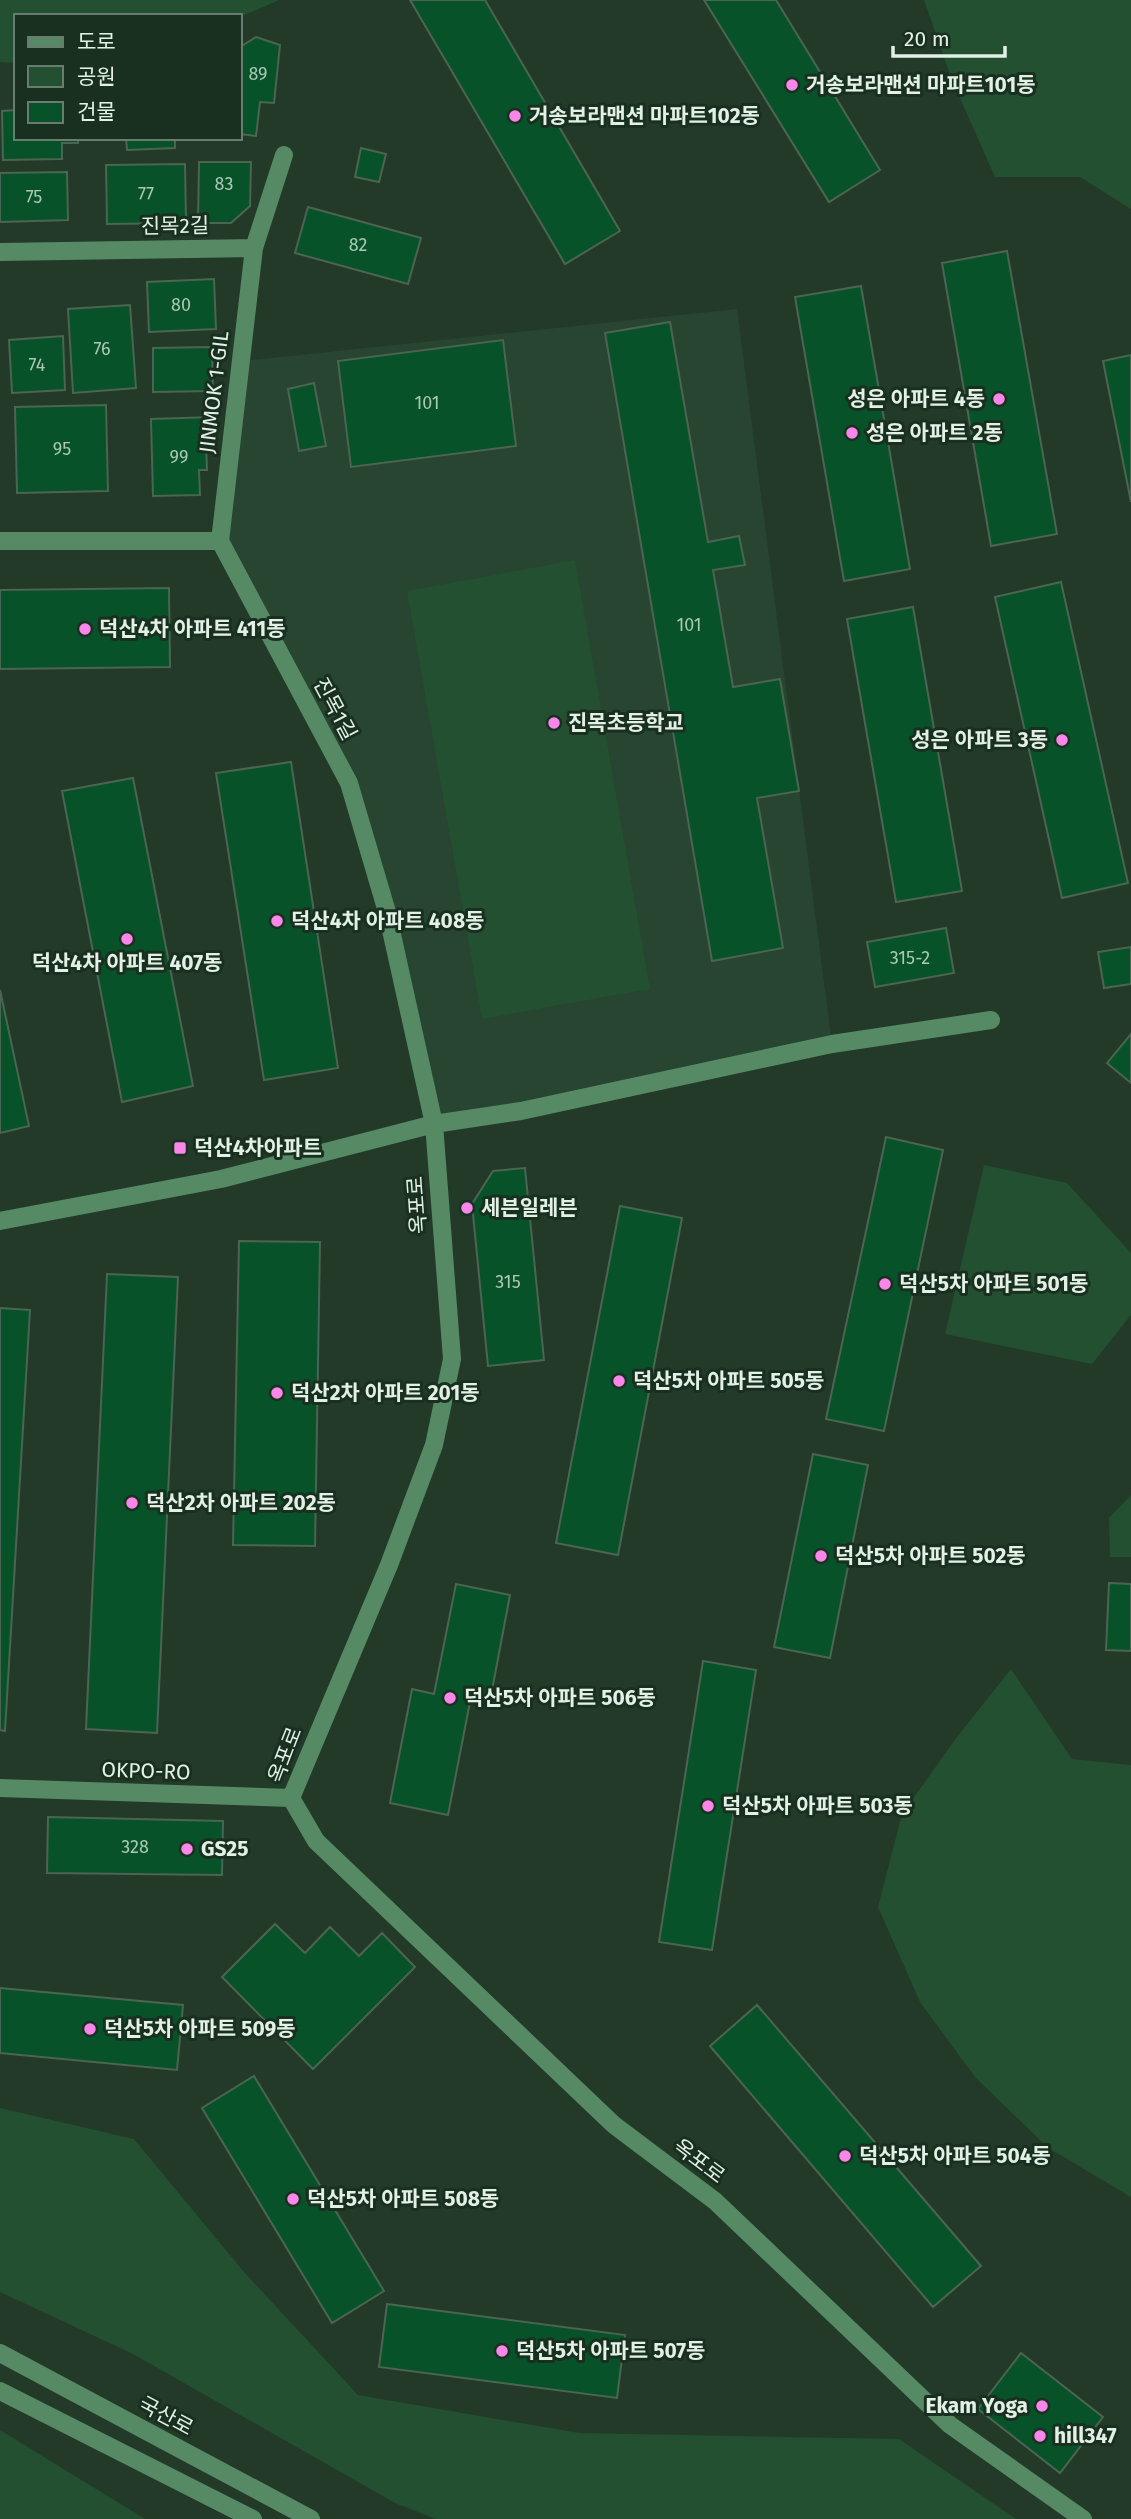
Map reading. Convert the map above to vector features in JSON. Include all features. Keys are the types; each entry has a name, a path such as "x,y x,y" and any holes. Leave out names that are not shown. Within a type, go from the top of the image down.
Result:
{"street":[{"path":"254,248 284,155"},
{"name":"진목2길","path":"0,252 254,248"},
{"name":"JINMOK 1-GIL","path":"220,541 254,248"},
{"path":"0,541 220,541"},
{"name":"진목1길","path":"220,541 349,783 387,912 434,1124"},
{"path":"0,1221 221,1179 434,1124 520,1111 832,1044 991,1020"},
{"name":"옥포로","path":"434,1124 452,1359 437,1433 389,1565 291,1798 316,1841 614,2125 715,2201 950,2425 1083,2519"},
{"name":"OKPO-RO","path":"0,1788 291,1798"},
{"name":"국산로","path":"0,2353 311,2519"},
{"path":"0,2391 253,2519"}],"shaded area":[{"name":"진목초등학교","path":"737,309 832,1044 434,1124 349,783 220,541 241,361"}],"green space":[{"path":"0,0 279,0 242,16 242,14 14,14 14,63 0,62"},
{"path":"924,0 1131,0 1131,209 1080,177 995,177 952,80"},
{"path":"575,560 650,989 482,1019 407,591"},
{"path":"984,1165 1067,1183 1131,1253 1131,1315 1092,1364 945,1334"},
{"path":"1131,1495 1131,1557 1110,1557 1109,1518"},
{"path":"1011,1669 1072,1759 1131,1765 1131,2197 1047,2147 975,2077 920,2002 878,1907 902,1814 957,1737"},
{"path":"0,2108 134,2139 244,2272 358,2395 579,2433 899,2439 1016,2519 436,2519 395,2503 133,2354 0,2292"},
{"path":"0,2430 145,2519 0,2519"}],"building":[{"name":"거송보라맨션 마파트102동","path":"410,0 485,0 620,231 565,264"},
{"name":"거송보라맨션 마파트101동","path":"704,0 776,0 880,170 829,202"},
{"path":"256,37 280,45 274,103 260,102 256,136 242,134 242,46"},
{"path":"14,110 14,140 78,140 78,143 62,143 62,159 3,160 2,111"},
{"path":"126,140 175,140 175,148 127,150"},
{"path":"361,148 386,154 379,182 355,177"},
{"path":"199,162 251,162 250,206 231,223 198,223"},
{"path":"185,164 186,223 107,224 106,165"},
{"path":"67,172 68,220 0,222 0,173"},
{"path":"308,207 421,238 408,284 295,253"},
{"name":"성은 아파트 4동","path":"1007,251 1057,534 991,546 942,263"},
{"path":"214,279 216,329 149,332 147,282"},
{"name":"성은 아파트 2동","path":"861,286 910,569 844,581 795,297"},
{"path":"130,305 136,388 73,393 68,309"},
{"path":"670,322 708,542 739,536 745,565 713,570 733,687 780,679 799,791 757,798 783,948 712,961 605,333"},
{"path":"63,336 65,390 12,393 9,340"},
{"path":"503,340 516,446 351,467 338,361"},
{"path":"212,347 213,391 153,392 153,348"},
{"path":"1131,355 1131,502 1103,361"},
{"path":"314,383 326,446 299,451 288,389"},
{"path":"106,405 108,491 17,493 15,407"},
{"path":"213,417 214,443 206,443 207,470 199,470 200,495 153,496 151,419"},
{"name":"성은 아파트 3동","path":"1061,582 1128,883 1062,898 995,597"},
{"name":"덕산4차 아파트 411동","path":"169,588 170,667 0,669 0,590"},
{"path":"913,607 962,891 896,902 847,619"},
{"name":"덕산4차 아파트 408동","path":"291,762 338,1068 264,1080 216,773"},
{"name":"덕산4차 아파트 407동","path":"133,778 193,1086 122,1102 62,791"},
{"path":"946,928 954,973 875,987 867,942"},
{"path":"1131,947 1131,984 1104,988 1098,952"},
{"path":"0,990 29,1126 0,1133"},
{"path":"1131,1034 1131,1083 1107,1063"},
{"name":"덕산5차 아파트 501동","path":"886,1137 943,1150 884,1431 826,1419"},
{"path":"525,1168 544,1360 488,1366 472,1204 493,1171"},
{"name":"덕산5차 아파트 505동","path":"620,1206 682,1218 618,1555 556,1543"},
{"name":"덕산2차 아파트 201동","path":"239,1241 320,1242 315,1546 233,1545"},
{"name":"덕산2차 아파트 202동","path":"107,1274 178,1277 157,1733 86,1729"},
{"path":"0,1308 30,1310 5,1731 0,1730"},
{"name":"덕산5차 아파트 502동","path":"813,1454 868,1465 830,1658 774,1647"},
{"path":"1109,1583 1131,1584 1131,1651 1106,1650"},
{"name":"덕산5차 아파트 506동","path":"456,1584 510,1595 489,1706 470,1702 448,1815 390,1803 412,1689 434,1694"},
{"name":"덕산5차 아파트 503동","path":"703,1661 756,1670 712,1950 659,1942"},
{"path":"48,1817 223,1821 222,1875 47,1873"},
{"path":"275,1924 305,1953 330,1927 359,1956 382,1933 415,1967 313,2069 222,1977"},
{"name":"덕산5차 아파트 509동","path":"0,1988 183,2005 177,2070 0,2053"},
{"name":"덕산5차 아파트 504동","path":"757,2005 981,2266 933,2307 710,2046"},
{"name":"덕산5차 아파트 508동","path":"254,2076 384,2291 332,2323 202,2108"},
{"name":"덕산5차 아파트 507동","path":"387,2304 625,2335 617,2398 379,2367"},
{"path":"1021,2353 1103,2417 1060,2473 978,2409"}],"place":[{"name":"거송보라맨션 마파트101동","path":"792,85"},
{"name":"거송보라맨션 마파트102동","path":"515,116"},
{"name":"성은 아파트 4동","path":"999,399"},
{"name":"성은 아파트 2동","path":"852,433"},
{"name":"덕산4차 아파트 411동","path":"85,629"},
{"name":"진목초등학교","path":"554,723"},
{"name":"성은 아파트 3동","path":"1062,740"},
{"name":"덕산4차 아파트 408동","path":"277,921"},
{"name":"덕산4차 아파트 407동","path":"127,939"},
{"name":"덕산4차아파트","path":"180,1148"},
{"name":"세븐일레븐","path":"467,1208"},
{"name":"덕산5차 아파트 501동","path":"885,1284"},
{"name":"덕산5차 아파트 505동","path":"619,1381"},
{"name":"덕산2차 아파트 201동","path":"277,1393"},
{"name":"덕산2차 아파트 202동","path":"132,1503"},
{"name":"덕산5차 아파트 502동","path":"821,1556"},
{"name":"덕산5차 아파트 506동","path":"450,1698"},
{"name":"덕산5차 아파트 503동","path":"708,1806"},
{"name":"GS25","path":"187,1849"},
{"name":"덕산5차 아파트 509동","path":"90,2029"},
{"name":"덕산5차 아파트 504동","path":"845,2156"},
{"name":"덕산5차 아파트 508동","path":"293,2199"},
{"name":"덕산5차 아파트 507동","path":"502,2351"},
{"name":"Ekam Yoga","path":"1042,2406"},
{"name":"hill347","path":"1040,2436"}]}
